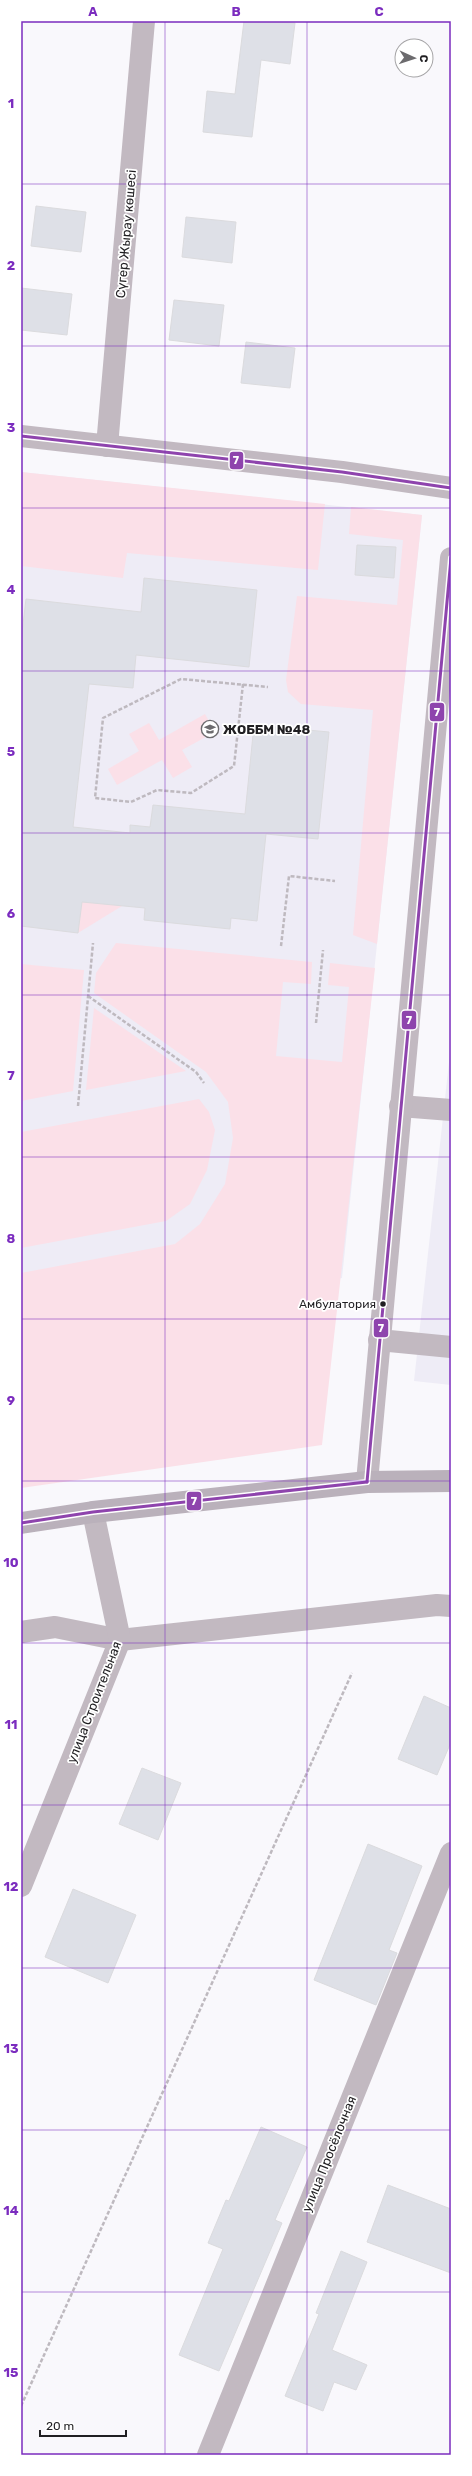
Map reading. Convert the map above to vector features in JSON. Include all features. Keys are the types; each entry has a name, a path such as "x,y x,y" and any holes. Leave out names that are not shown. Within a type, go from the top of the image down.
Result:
{"main road":[{"path":"21,1523 93,1512 367,1482 451,1481"}],"street":[{"name":"Сүгер Жырау көшесі","path":"107,446 144,21"},
{"path":"21,436 342,472 451,488"},
{"path":"367,1482 451,558"},
{"path":"400,1106 451,1110"},
{"path":"380,1340 451,1347"},
{"name":"улица Строительная","path":"21,1886 120,1640 93,1512"},
{"path":"21,1632 54,1627 120,1640 437,1606 451,1606"},
{"name":"улица Просёлочная","path":"208,2455 451,1853"}],"path":[{"path":"243,684 234,766 191,793 157,790 131,802 95,798 103,718 181,678 243,684 268,687"},
{"path":"281,946 289,876 335,881"},
{"path":"78,1106 93,943"},
{"path":"316,1023 323,950"},
{"path":"88,996 196,1072 204,1083"},
{"path":"21,2406 352,1673"}],"shaded area":[{"name":"ЖОББМ №48","path":"21,472 422,515 342,1278 21,1346"},
{"path":"21,472 325,504 318,570 127,553 123,578 21,566"},
{"path":"351,507 422,515 377,944 353,935 373,710 301,704 288,692 286,680 297,596 397,605 403,540 349,534"},
{"path":"205,714 215,732 182,750 192,767 173,778 162,760 117,785 108,769 139,751 129,734 149,723 159,740"},
{"path":"88,855 127,859 122,906 78,933"},
{"path":"116,943 312,962 311,984 283,982 276,1056 342,1062 349,987 328,985 330,963 375,968 322,1445 21,1488 21,1273 175,1244 200,1224 225,1184 233,1138 228,1102 206,1072 94,993 96,973"},
{"path":"21,964 84,970 73,1091 21,1101"},
{"path":"94,1008 186,1071 86,1090"},
{"path":"451,1044 451,1385 414,1381"},
{"path":"199,1099 209,1112 215,1130 207,1170 190,1204 166,1221 21,1248 21,1132"}],"building":[{"path":"244,21 295,23 290,64 261,60 252,137 203,132 207,91 235,94"},
{"path":"36,206 86,212 81,252 31,246"},
{"path":"186,217 236,222 232,263 182,257"},
{"path":"21,288 72,294 67,335 21,330"},
{"path":"174,300 224,305 219,346 169,340"},
{"path":"246,342 295,348 290,388 241,383"},
{"path":"357,545 396,547 394,578 355,575"},
{"path":"144,578 257,590 249,667 136,655 133,688 89,684 73,827 130,833 130,825 150,827 153,805 245,814 254,725 329,732 318,839 266,834 257,921 231,918 230,929 144,920 145,908 82,902 78,933 21,926 21,641 26,599 141,612"},
{"path":"424,1696 451,1708 451,1742 437,1775 398,1759"},
{"path":"142,1768 181,1783 158,1840 119,1824"},
{"path":"368,1844 422,1866 389,1950 397,1953 376,2005 314,1980"},
{"path":"73,1889 136,1915 108,1983 45,1957"},
{"path":"261,2127 307,2147 275,2220 282,2223 219,2371 179,2355 223,2249 208,2243 226,2200 229,2201"},
{"path":"388,2185 451,2209 451,2273 367,2242"},
{"path":"341,2251 367,2262 332,2350 367,2365 356,2390 334,2382 323,2411 285,2396 319,2314 316,2313"}],"transit line":[{"name":"7","path":"21,436 342,472 451,488"},
{"name":"7","path":"367,1482 451,558"},
{"name":"7","path":"21,1523 93,1512 367,1482"}],"place":[{"name":"ЖОББМ №48","path":"210,729"},
{"name":"Амбулатория","path":"383,1304"}]}
